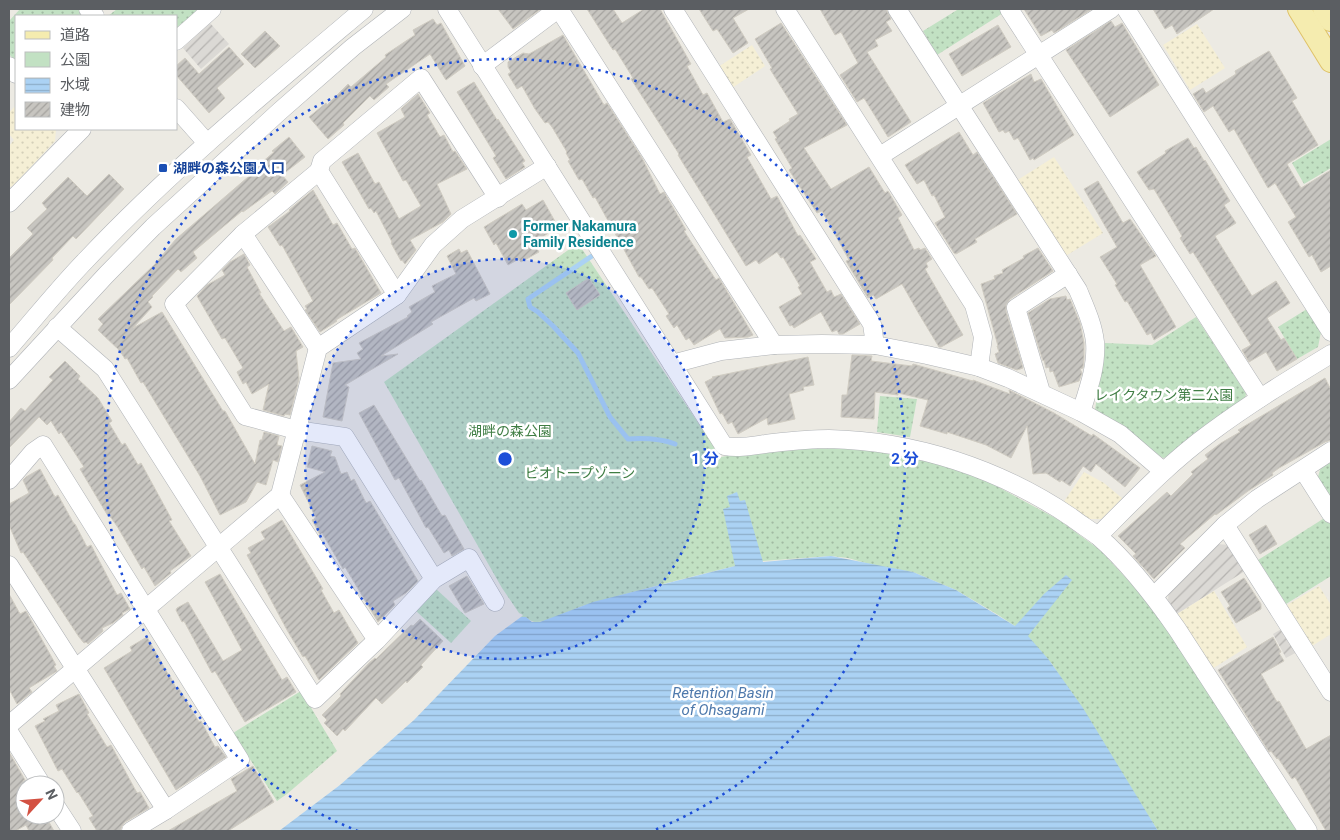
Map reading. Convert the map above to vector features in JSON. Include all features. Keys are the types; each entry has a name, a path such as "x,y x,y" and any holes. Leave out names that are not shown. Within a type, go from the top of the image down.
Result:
{"main road":[{"path":"1299,9 1331,61"},
{"path":"1324,9 1331,20"}],"street":[{"path":"178,40 212,9"},
{"path":"9,348 86,260 156,190 206,143 364,9"},
{"path":"9,380 153,228 280,111 353,47 402,9"},
{"path":"447,9 724,446 735,448 781,442 828,439 873,442 913,449 956,460 1018,487 1053,506 1098,536 1154,596 1177,628 1308,831"},
{"path":"482,66 558,9 774,346"},
{"path":"673,9 872,324 875,345"},
{"path":"785,9 974,306 983,337 979,366"},
{"path":"897,9 1068,274 1089,314 1095,343 1092,376 1081,412"},
{"path":"1009,9 1260,398"},
{"path":"880,156 1111,9"},
{"path":"1126,9 1331,332"},
{"path":"434,579 345,437 296,430 245,416 174,304 243,234 319,171 322,161 421,78 498,198"},
{"path":"178,110 206,143"},
{"path":"9,203 75,131"},
{"path":"9,725 76,670 280,494 318,348 397,296 433,245 462,219 547,166"},
{"path":"319,171 397,296"},
{"path":"243,234 318,348"},
{"path":"1041,392 1016,308 1068,274"},
{"path":"58,327 105,370 316,699 378,640 434,579 469,558 495,602"},
{"path":"672,364 721,352 774,346 822,344 875,345 979,366 1041,392 1081,412 1120,434 1164,470"},
{"path":"1098,536 1164,470 1209,433 1260,398 1331,354"},
{"path":"9,480 33,452 43,445 240,760 166,810 131,831"},
{"path":"1154,596 1225,525 1257,499 1331,451"},
{"path":"1303,470 1331,514"},
{"path":"280,494 378,640"},
{"path":"1225,525 1331,692"},
{"path":"9,565 166,810"},
{"path":"9,732 36,775"},
{"path":"65,820 72,831"}],"shaded area":[{"path":"210,23 229,44 201,69 183,48"},
{"path":"1215,544 1231,545 1245,571 1177,614 1168,600 1169,589"},
{"path":"1283,628 1297,652 1286,658 1273,634"}],"green space":[{"path":"20,9 79,9 84,15 15,15 15,61 9,54 9,21"},
{"path":"117,9 196,9 196,12 178,26 178,15 109,15"},
{"path":"956,9 1000,9 1003,13 937,55 923,31"},
{"path":"1331,139 1331,168 1304,184 1292,163"},
{"name":"ビオトープゾーン","path":"578,243 721,457 807,445 859,447 909,455 976,475 1059,520 1100,550 1152,606 1298,831 1158,831 1052,664 1015,626 956,590 913,572 831,556 735,563 735,566 586,605 543,621 536,622 521,617 523,615 519,613 502,588 384,382"},
{"path":"1307,309 1321,332 1318,347 1297,359 1278,327"},
{"name":"レイクタウン第二公園","path":"1196,317 1246,393 1245,401 1171,456 1163,458 1095,410 1105,343 1152,345"},
{"path":"880,396 917,399 910,437 877,432"},
{"path":"1331,459 1331,499 1318,477 1321,466"},
{"path":"1326,517 1331,525 1331,576 1286,604 1258,560"},
{"path":"436,589 471,621 451,643 416,611"},
{"path":"301,691 337,751 277,801 233,733"}],"sand":[{"path":"1197,24 1225,68 1190,90 1163,45"},
{"path":"752,45 765,66 732,88 718,67"},
{"path":"15,106 15,130 56,130 55,141 12,187 9,186 9,146 14,140 9,134 9,113"},
{"path":"1054,157 1103,233 1064,257 1016,181"},
{"path":"1084,472 1104,483 1123,499 1105,519 1085,519 1063,503"},
{"path":"1319,586 1331,605 1331,634 1312,646 1287,605"},
{"path":"1214,591 1247,647 1212,669 1177,614"}],"water":[{"name":"Retention Basin of Ohsagami","path":"737,492 740,501 745,500 763,562 831,556 913,572 956,590 1015,626 1044,594 1066,575 1072,580 1028,636 1049,660 1083,708 1158,831 279,831 340,785 414,720 495,636 521,617 526,617 532,622 540,622 593,602 735,566 723,509 730,507 727,496"}],"building":[{"path":"498,9 541,9 513,29"},
{"path":"587,9 613,9 622,23 644,9 660,9 691,64 687,66 703,95 707,93 723,122 730,119 751,155 747,157 771,199 777,196 798,236 800,235 816,259 810,262 827,292 831,290 834,297 841,294 860,324 843,334 839,334 837,330 832,332 821,312 794,328 792,325 790,326 779,307 802,294 798,287 800,286 783,257 781,258 777,252 759,264 756,260 746,266 679,154 631,79 633,78"},
{"path":"699,9 749,9 733,18 748,43 733,53 717,29 713,31"},
{"path":"820,9 886,9 891,19 886,22 892,31 875,40 878,46 867,52 911,122 888,137 864,98 857,102 840,75 858,63 841,32 835,35"},
{"path":"1024,9 1092,9 1054,33 1052,30 1041,36"},
{"path":"1153,9 1214,9 1177,34 1172,25 1165,29"},
{"path":"433,19 437,25 441,23 465,66 446,80 430,54 386,84 389,87 374,100 370,96 343,123 344,125 328,139 309,117 326,103 327,105 348,84 351,87 386,57 385,55 415,35 413,30"},
{"path":"1111,21 1115,27 1122,23 1159,85 1110,117 1066,50"},
{"path":"781,23 847,125 804,148 831,189 869,167 885,193 888,191 902,215 898,218 914,250 925,248 932,259 926,263 928,267 925,269 963,335 941,347 939,347 902,284 876,299 873,295 868,298 846,261 849,260 822,211 817,213 789,170 792,168 773,132 798,114 770,69 772,68 755,39"},
{"path":"998,25 1011,47 962,76 949,54"},
{"path":"265,31 280,46 255,68 241,54"},
{"path":"563,35 604,105 607,103 642,158 660,194 664,192 686,230 684,231 716,280 719,278 753,335 725,338 720,329 694,345 689,338 686,340 677,325 674,328 666,316 669,314 652,288 649,289 641,277 639,277 595,197 593,198 582,179 579,180 568,161 570,160 567,152 552,127 548,122 545,123 522,86 517,89 508,74 511,72 508,62 523,53 529,54"},
{"path":"229,47 244,64 217,88 225,98 209,113 178,77 178,64 185,58 199,74"},
{"path":"1269,51 1297,98 1292,101 1318,145 1287,164 1301,188 1331,170 1331,266 1321,272 1312,255 1309,257 1288,222 1296,217 1275,183 1268,188 1234,129 1229,132 1213,106 1204,112 1193,94 1203,88 1206,93 1236,74 1235,71"},
{"path":"1031,74 1034,82 1041,79 1074,135 1034,160 1033,158 1030,160 1018,138 1014,140 1009,131 1005,133 1003,130 999,132 983,103"},
{"path":"474,82 525,161 522,163 525,167 506,179 493,158 496,156 457,92"},
{"path":"418,94 430,113 427,115 440,137 444,135 453,152 455,151 467,169 437,184 451,214 443,222 410,240 416,250 405,264 401,261 391,243 376,211 374,213 371,208 369,209 342,162 358,153 375,184 379,182 399,219 421,206 406,180 403,181 377,133 405,117 401,109"},
{"path":"959,132 973,155 977,152 1017,214 975,239 977,242 956,254 935,223 945,217 934,195 932,196 924,180 917,184 905,165"},
{"path":"289,137 305,157 282,175 288,182 275,194 272,191 242,211 193,252 197,258 181,272 178,269 152,296 148,302 152,307 133,328 162,312 223,411 225,411 255,464 260,440 262,440 264,432 279,436 277,445 282,446 278,462 273,460 266,485 257,482 246,502 220,515 200,476 143,382 141,383 127,358 125,359 120,351 98,330 103,324 98,319 155,264 176,239 255,171 254,169 274,152 272,151"},
{"path":"1188,138 1205,160 1230,201 1224,205 1236,223 1215,236 1252,296 1276,281 1290,303 1267,318 1281,340 1284,338 1297,359 1277,371 1266,352 1249,362 1242,350 1251,345 1193,252 1190,254 1180,238 1182,236 1154,189 1149,190 1137,172 1166,153 1165,151"},
{"path":"109,174 124,189 76,239 73,236 52,258 53,260 9,305 9,258 33,234 27,228 47,209 42,203 68,177 87,196"},
{"path":"1098,181 1123,223 1130,219 1156,256 1140,265 1176,327 1154,340 1151,333 1147,335 1127,301 1125,302 1115,285 1117,284 1100,257 1117,247 1084,189"},
{"path":"313,190 333,225 337,223 352,249 355,248 381,293 320,332 305,310 307,309 305,306 313,301 282,245 280,246 268,227 290,211"},
{"name":"Former Nakamura Family Residence","path":"543,200 557,225 554,226 555,229 537,240 540,245 536,247 539,252 521,262 519,259 508,265 496,243 494,245 484,227 522,204 526,210"},
{"path":"1038,248 1053,271 1010,299 1006,305 1006,311 1023,368 1017,370 998,363 995,354 999,352 998,346 981,284 995,279 994,276 1003,273 1002,270"},
{"path":"459,249 461,253 467,250 490,294 476,301 474,298 431,322 433,324 381,356 398,354 345,385 349,387 342,421 323,417 333,363 361,359 357,353 363,349 359,343 408,317 412,312 409,307 435,292 432,286 456,274 447,256"},
{"path":"244,254 250,265 247,267 261,293 259,293 284,331 291,327 303,347 296,351 299,379 290,415 285,414 284,416 263,410 269,384 252,394 246,382 243,384 237,372 243,368 225,338 222,339 197,296 207,285 225,275 222,270 230,262"},
{"path":"589,278 600,295 577,310 566,293"},
{"path":"1066,296 1067,300 1070,299 1080,323 1084,343 1084,359 1083,368 1080,369 1082,373 1079,381 1059,387 1053,371 1050,372 1049,367 1046,368 1043,361 1028,313 1050,299"},
{"path":"852,355 872,356 871,361 912,366 913,364 973,380 1010,394 1009,390 1054,413 1092,436 1093,434 1140,468 1125,487 1096,464 1091,472 1083,466 1070,486 1046,473 1033,474 1027,426 1011,458 986,445 947,432 947,434 920,426 928,400 898,393 898,395 875,392 874,419 841,417 842,395 847,395"},
{"path":"808,357 814,385 803,387 804,390 789,394 795,419 768,425 767,418 738,434 732,422 728,424 722,413 720,414 705,382 712,377"},
{"path":"65,361 80,376 78,379 98,398 112,421 109,423 122,445 125,443 138,465 141,463 172,520 169,521 191,556 170,571 171,573 155,586 144,567 142,569 117,526 108,516 80,469 84,467 61,432 59,434 51,421 47,425 39,417 9,448 9,422 21,408 25,411 53,380 49,377"},
{"path":"1325,378 1331,390 1331,440 1279,468 1272,473 1273,475 1215,514 1180,544 1185,548 1154,579 1133,556 1136,554 1118,536 1167,492 1171,496 1193,474 1191,472 1208,459 1205,455 1240,432 1238,430"},
{"path":"374,405 442,516 445,515 464,549 452,556 449,550 444,553 428,527 426,528 399,478 395,480 359,413"},
{"path":"312,446 332,451 330,456 335,457 341,474 347,472 351,481 354,479 366,503 370,501 418,581 406,593 393,601 395,605 378,622 345,567 343,569 322,533 320,535 312,520 316,518 300,485 325,472 307,467"},
{"path":"40,469 55,497 58,495 87,547 91,545 117,595 121,593 130,609 122,613 123,615 113,623 102,628 103,631 88,644 84,643 79,637 23,552 21,553 9,525 9,504 29,493 23,480"},
{"path":"282,520 323,589 321,590 334,613 339,610 358,643 319,680 287,630 247,555 251,553 248,548 265,539 261,532"},
{"path":"1266,525 1277,544 1260,554 1249,535"},
{"path":"220,574 282,680 287,677 296,692 245,722 215,671 212,673 176,610 188,602 223,661 242,650 205,582"},
{"path":"467,576 484,604 465,613 449,586"},
{"path":"1244,578 1261,604 1261,609 1236,623 1227,608 1230,606 1221,592"},
{"path":"9,594 20,614 26,611 56,665 54,666 57,671 29,688 32,692 17,704 9,689"},
{"path":"420,619 443,641 421,665 423,667 407,683 406,681 382,704 376,698 345,731 343,729 337,736 324,723 327,720 322,715 369,663 376,659 411,625 413,626"},
{"path":"147,637 176,688 178,687 199,722 201,721 215,747 218,746 226,757 176,790 104,668 132,651 130,647"},
{"path":"1273,637 1284,661 1261,674 1277,702 1279,701 1306,749 1331,735 1331,831 1326,831 1295,777 1292,779 1278,758 1271,751 1269,752 1218,670"},
{"path":"79,694 89,713 87,714 107,747 111,745 137,793 140,792 149,808 125,822 120,831 97,831 89,818 93,816 62,769 58,771 35,726 45,721 43,719 59,711 56,705"},
{"path":"9,752 22,775 15,775 15,825 26,825 15,831 9,831"},
{"path":"253,766 274,802 228,831 168,831 237,791 231,779"},
{"path":"26,825 51,825 54,831 29,831"}],"waterway":[{"path":"592,256 528,299 530,307 553,326 578,353 610,417 628,439 652,439 675,444"}],"place":[{"name":"湖畔の森公園入口","path":"163,168"},
{"name":"Former Nakamura Family Residence","path":"513,234"}],"park label":[{"name":"湖畔の森公園","path":"510,431"}]}
